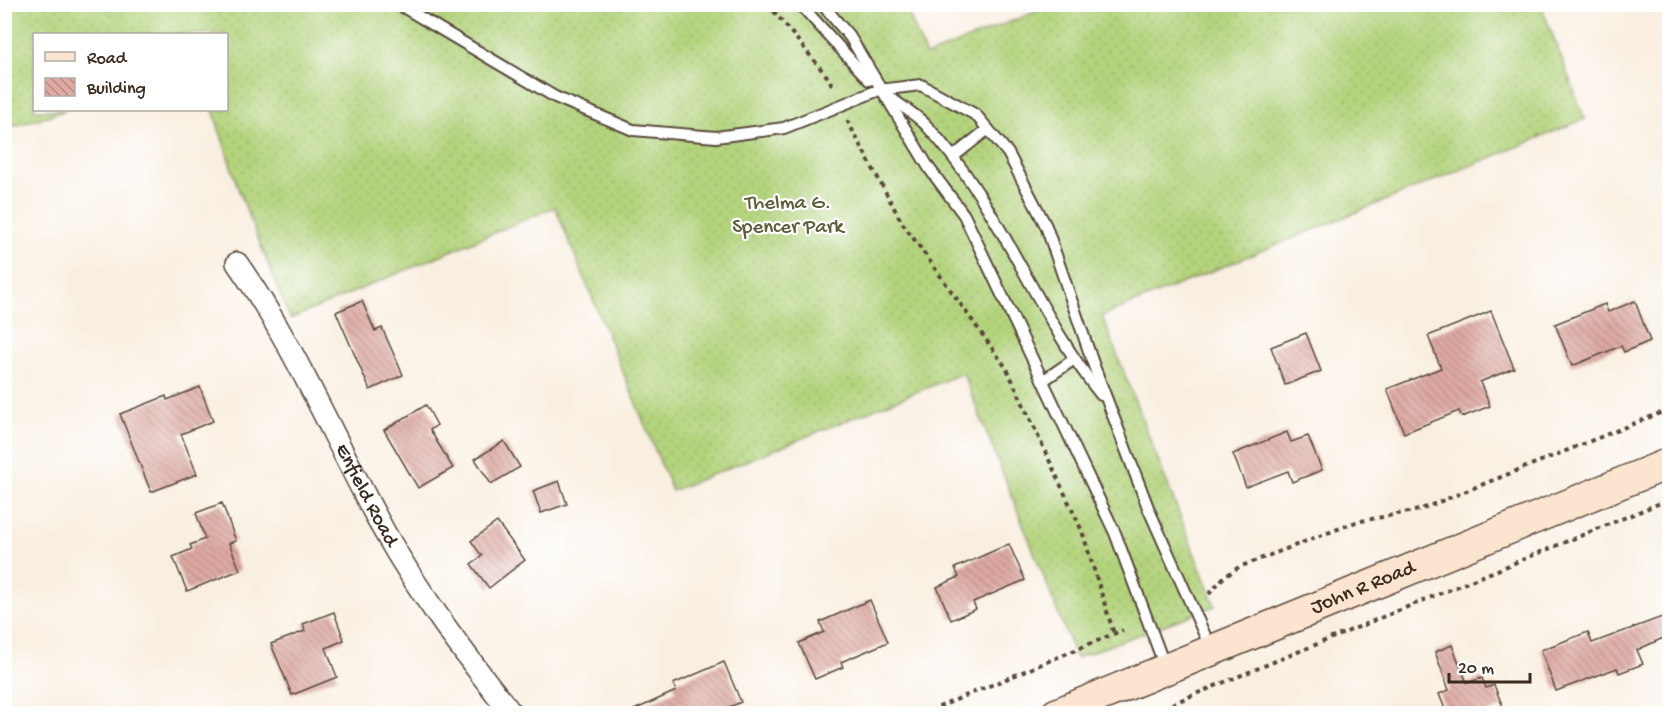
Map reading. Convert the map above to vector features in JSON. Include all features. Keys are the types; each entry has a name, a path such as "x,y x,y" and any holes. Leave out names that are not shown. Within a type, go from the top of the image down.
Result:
{"main road":[{"name":"John R Road","path":"1056,714 1670,463"}],"street":[{"name":"Enfield Road","path":"237,263 287,341 384,530 406,568 450,634 512,714"}],"lane":[{"path":"398,4 555,97 633,130 716,137 784,128 879,90 921,85 976,115 1008,153 1046,226 1149,510 1211,649"},
{"path":"800,4 879,90 923,122 954,156 1005,234 1073,360 1109,404"},
{"path":"822,4 850,37 879,90 929,168 964,215 1115,533 1166,668"},
{"path":"954,156 988,129"},
{"path":"1044,380 1073,360"}],"path":[{"path":"768,4 830,80 901,221 1006,369 1082,531 1114,634"},
{"path":"1209,594 1223,578 1239,567 1356,522 1419,510 1670,409"},
{"path":"1148,714 1670,500"},
{"path":"922,714 1123,630"}],"green space":[{"name":"Thelma G. Spencer Park","path":"5,4 905,5 926,56 1052,5 1541,5 1585,119 1102,316 1215,606 1076,658 963,373 672,491 555,207 290,319 239,191 213,111 228,111 228,33 33,33 33,111 64,111 5,129"}],"building":[{"path":"362,301 375,331 382,328 403,375 370,390 336,312"},
{"path":"1635,301 1650,341 1624,352 1621,346 1572,366 1555,324 1605,304 1608,312"},
{"path":"1491,311 1514,368 1480,382 1490,406 1462,417 1459,411 1404,433 1387,389 1441,368 1428,336"},
{"path":"1306,333 1321,371 1285,385 1271,347"},
{"path":"200,387 213,421 181,434 197,474 151,492 120,414 166,396 167,400"},
{"path":"426,405 437,425 430,430 453,468 418,488 384,430"},
{"path":"1287,432 1291,442 1308,436 1322,470 1292,482 1288,471 1246,487 1233,454"},
{"path":"504,441 520,467 491,484 475,459"},
{"path":"559,481 567,504 541,513 533,491"},
{"path":"222,503 236,541 229,543 240,570 187,591 173,557 192,549 190,545 205,539 196,513"},
{"path":"497,522 525,560 489,588 471,564 482,556 471,541"},
{"path":"1009,544 1025,580 973,602 976,609 951,620 937,587 959,577 955,568"},
{"path":"870,600 888,642 841,662 843,667 815,679 799,643 824,632 820,622"},
{"path":"334,612 344,640 326,648 337,677 292,695 271,644 305,631 303,624"},
{"path":"1670,614 1670,635 1637,650 1643,664 1619,673 1617,668 1556,691 1541,650 1588,632 1592,643"},
{"path":"1452,645 1467,683 1482,678 1486,688 1494,685 1503,707 1485,714 1447,714 1439,694 1449,690 1435,652"},
{"path":"724,662 741,702 713,714 625,714 676,691 673,684"}]}
